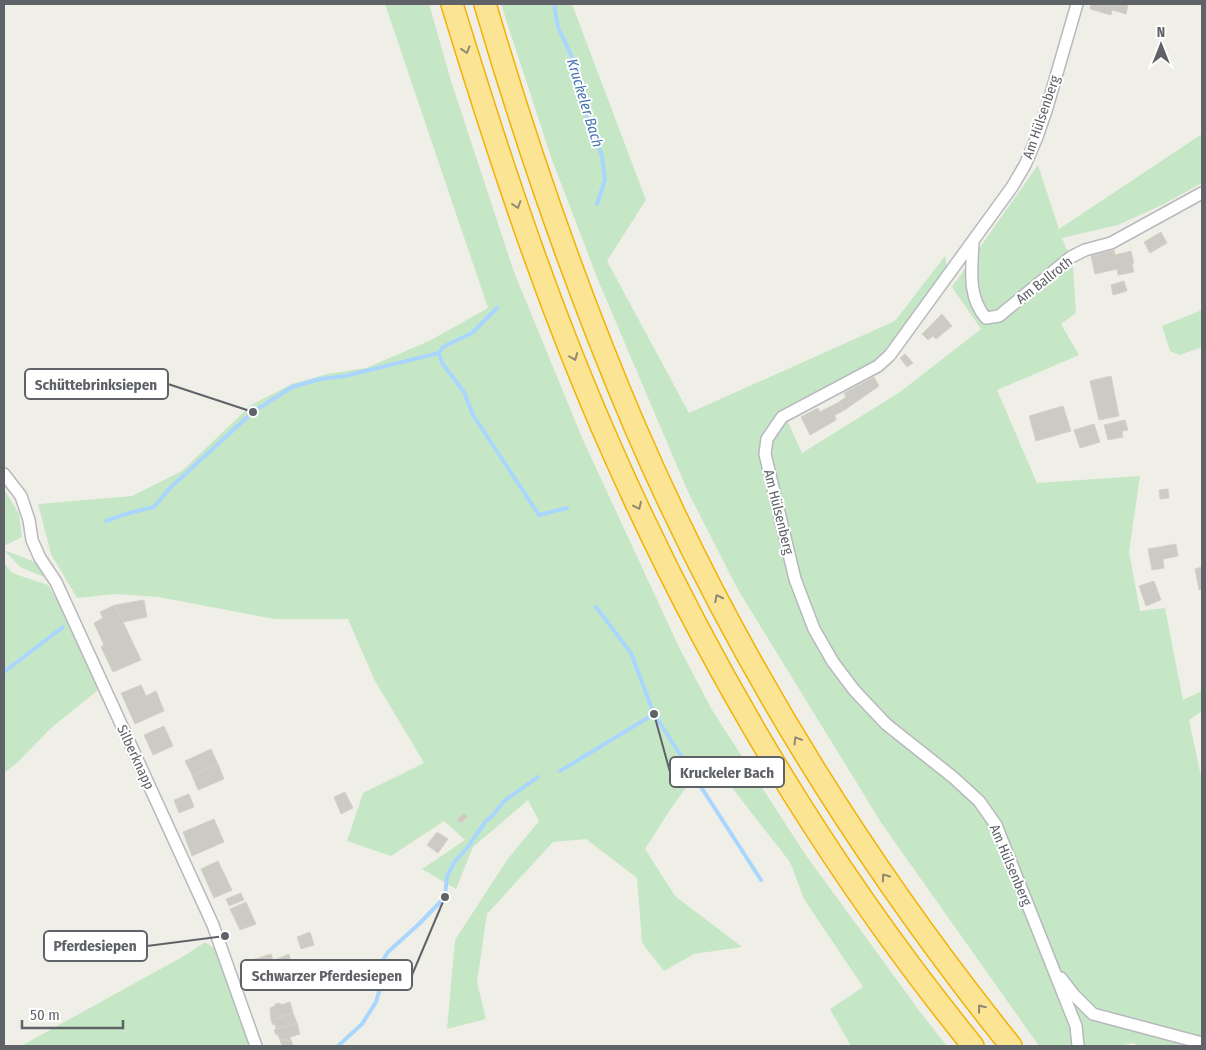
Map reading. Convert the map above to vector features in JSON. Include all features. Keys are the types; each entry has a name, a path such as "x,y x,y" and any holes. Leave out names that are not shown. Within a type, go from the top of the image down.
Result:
{"highway":[{"path":"452,4 544,281 610,446 648,528 718,664 788,783 859,893 909,964 973,1046"},
{"path":"484,4 539,177 574,276 636,429 673,510 739,639 770,694 840,808 877,866 931,942 1011,1046"}],"street":[{"name":"Am Hülsenberg","path":"1077,4 1037,137 1012,187 890,355 878,366 782,417 767,439 765,454 795,579 814,629 833,662 854,690 886,724 954,778 979,801 996,825 1076,1026 1078,1046"},
{"name":"Am Ballroth","path":"973,241 972,273 974,298 986,318 999,316 1071,257 1085,250 1112,243 1202,194"},
{"name":"Silberknapp","path":"4,474 21,496 29,520 32,540 40,558 56,582 213,925 256,1046"},
{"path":"1052,966 1074,995 1093,1014 1202,1043"}],"green space":[{"path":"385,4 429,4 451,81 514,272 583,440 679,647 712,710 805,854 947,1046 851,1046 830,1009 863,987 804,899 790,862 708,757 645,849 675,896 742,947 694,954 664,971 642,943 637,878 586,839 553,842 487,914 477,982 486,1019 447,1029 455,940 507,860 539,821 528,800 473,847 456,889 422,869 465,840 444,821 391,856 347,841 363,793 424,763 374,679 348,619 274,619 158,597 116,594 77,598 51,554 38,504 132,496 182,471 251,405 292,384 327,374 366,368 429,341 488,308"},
{"path":"501,4 572,4 646,200 607,261 689,413 895,321 945,256 947,268 888,353 782,409 802,453 900,392 981,329 952,287 1038,165 1059,229 1202,134 1202,183 1162,205 1118,225 1062,238 1073,265 1076,313 1061,324 1079,355 997,390 1037,483 1140,476 1129,552 1140,611 1165,608 1183,700 1202,691 1202,711 1189,720 1202,781 1202,1046 1140,1046 1133,1043 1118,1046 1039,1046 882,824 737,588 688,492 598,280 551,157"},
{"path":"1202,310 1202,347 1180,355 1170,351 1162,326"},
{"path":"4,489 19,514 22,537 4,546"},
{"path":"4,550 35,562 44,577 20,567"},
{"path":"4,563 12,573 48,585 64,612 98,690 51,728 18,762 4,773"},
{"path":"205,942 214,948 215,952 219,951 251,1046 21,1046 184,956"}],"building":[{"path":"1091,4 1128,4 1126,14 1112,10 1111,15 1090,9"},
{"path":"1161,232 1167,243 1150,253 1144,242"},
{"path":"1114,250 1115,255 1131,251 1134,272 1118,275 1117,269 1095,274 1091,256"},
{"path":"1124,281 1127,291 1113,295 1111,285"},
{"path":"942,314 952,326 936,339 933,336 928,340 922,334"},
{"path":"905,354 913,363 907,367 900,358"},
{"path":"1111,376 1119,416 1099,420 1090,381"},
{"path":"874,377 879,386 843,411 839,402 846,397 844,393"},
{"path":"839,402 843,411 835,415 836,420 810,435 801,417 818,408 820,412"},
{"path":"1063,406 1071,431 1036,441 1029,416"},
{"path":"1125,420 1128,430 1122,431 1123,437 1108,440 1104,425"},
{"path":"1094,424 1100,442 1080,448 1074,430"},
{"path":"1168,489 1169,498 1160,499 1159,490"},
{"path":"1176,544 1178,556 1163,559 1164,568 1152,570 1148,549"},
{"path":"1202,567 1202,589 1199,590 1195,569"},
{"path":"1154,581 1161,600 1146,606 1139,586"},
{"path":"144,600 147,617 123,622 115,605"},
{"path":"115,605 141,660 113,672 101,647 104,645 94,623 103,618 100,612"},
{"path":"141,685 146,696 156,691 164,711 135,724 121,693"},
{"path":"164,726 173,746 153,755 144,735"},
{"path":"211,749 218,764 192,775 185,761"},
{"path":"218,764 224,779 198,790 192,775"},
{"path":"345,792 353,808 341,814 334,797"},
{"path":"189,794 194,807 179,813 174,800"},
{"path":"464,813 467,817 461,823 457,820"},
{"path":"214,819 224,842 192,856 183,832"},
{"path":"437,832 448,839 438,853 427,845"},
{"path":"218,861 232,890 214,898 201,869"},
{"path":"241,893 244,900 229,906 226,899"},
{"path":"246,902 256,924 240,930 230,909"},
{"path":"310,932 314,945 301,949 297,937"},
{"path":"271,954 273,960 277,959 280,968 257,975 252,960"},
{"path":"289,954 293,974 283,978 277,959"},
{"path":"280,968 283,978 280,979 281,984 262,991 257,975"},
{"path":"290,1002 293,1013 271,1020 270,1008 275,1006 275,1004 280,1003 281,1005"},
{"path":"293,1013 297,1023 276,1029 275,1024 273,1025 271,1020"},
{"path":"297,1023 300,1034 290,1037 291,1040 280,1040 278,1035 276,1035 274,1030"},
{"path":"285,1039 286,1041 291,1040 293,1046 282,1046 280,1040"}],"waterway":[{"name":"Kruckeler Bach","path":"554,4 558,27 571,55 581,100 602,156 605,180 597,204"},
{"name":"Kruckeler Bach","path":"497,308 472,333 443,347 439,353 442,363 464,392 473,415 539,515 567,508"},
{"path":"106,521 154,507 170,488 253,412 292,387 439,353"},
{"name":"Kruckeler Bach","path":"596,607 631,653 654,714 761,880"},
{"path":"4,672 63,627"},
{"path":"560,771 654,714"},
{"path":"338,1046 362,1024 376,1002 383,978 383,960 388,952 445,897 447,876 455,861 504,801 538,777"}],"place":[{"name":"Schüttebrinksiepen","path":"253,412"},
{"name":"Kruckeler Bach","path":"654,714"},
{"name":"Schwarzer Pferdesiepen","path":"445,897"},
{"name":"Pferdesiepen","path":"225,936"}]}
